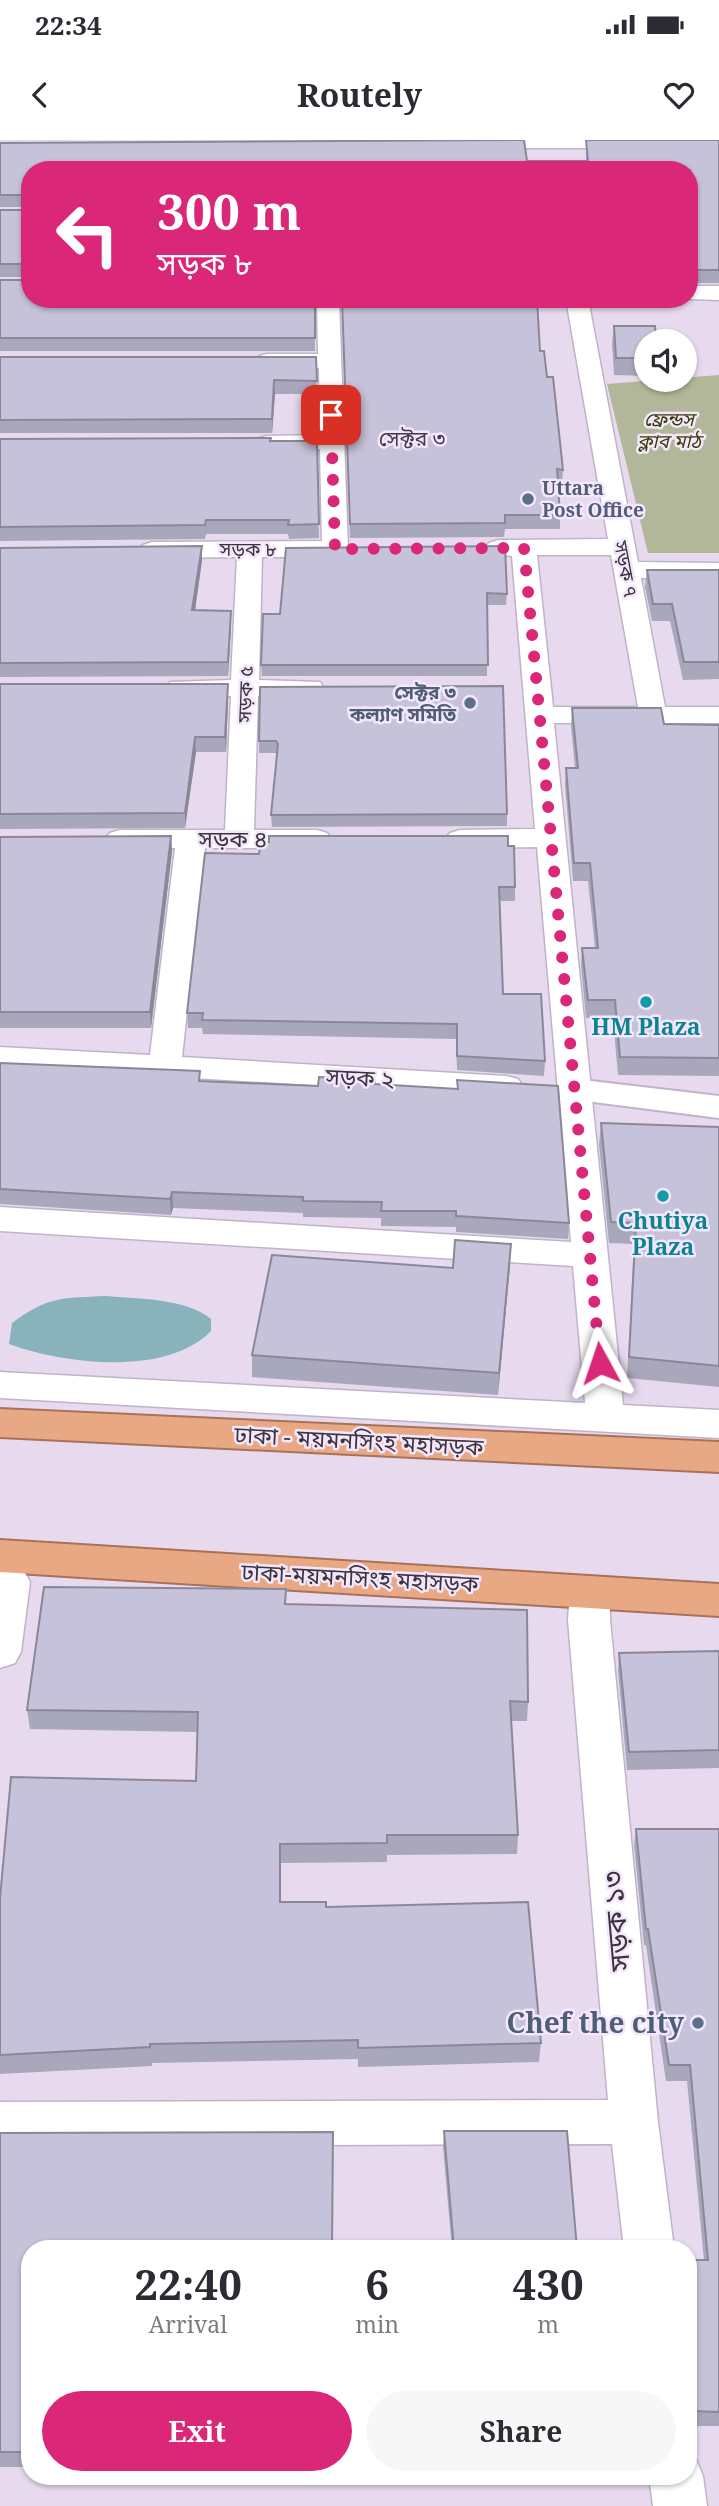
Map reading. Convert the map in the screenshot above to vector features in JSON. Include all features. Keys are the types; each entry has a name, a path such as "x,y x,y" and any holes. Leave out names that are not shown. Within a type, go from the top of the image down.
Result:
{"highway":[{"name":"ঢাকা - ময়মনসিংহ মহাসড়ক","path":"0,1423 719,1457"},
{"name":"ঢাকা-ময়মনসিংহ মহাসড়ক","path":"5,1569 590,1592 719,1600"}],"street":[{"path":"452,142 549,147 719,142"},
{"path":"698,293 719,293"},
{"path":"328,308 335,549"},
{"name":"সড়ক ৭","path":"579,308 653,715"},
{"path":"247,361 329,360"},
{"path":"249,443 332,442"},
{"name":"সড়ক ৮","path":"125,550 362,548"},
{"path":"470,548 524,548 719,571"},
{"path":"524,548 528,696 551,838 551,1089 589,1255 605,1417"},
{"name":"সড়ক ৫","path":"239,839 250,549"},
{"path":"150,688 342,688"},
{"path":"528,696 653,715 719,715"},
{"path":"429,839 551,838"},
{"path":"165,1066 191,839"},
{"name":"সড়ক ৪","path":"96,840 347,839"},
{"name":"সড়ক ২","path":"0,1057 551,1089 719,1107"},
{"path":"0,1219 589,1255"},
{"path":"0,1385 719,1424"},
{"path":"0,1652 5,1569"},
{"name":"সড়ক ১৩","path":"590,1592 589,1620 634,2122 648,2240"},
{"path":"0,2124 634,2122"},
{"path":"677,2485 680,2506"}],"green space":[{"name":"ফ্রেন্ডস ক্লাব মাঠ","path":"719,375 719,553 648,553 607,384 634,382 634,392 697,392 697,377"}],"shaded area":[{"path":"106,1296 161,1301 188,1307 211,1319 211,1331 192,1346 142,1361 85,1361 57,1357 9,1344 12,1323 46,1303 67,1298"}],"building":[{"path":"524,140 527,161 21,161 21,195 0,195 0,143"},
{"path":"586,140 719,140 719,270 698,270 698,161 588,161"},
{"path":"0,210 21,210 21,264 0,264"},
{"path":"0,280 21,280 21,308 315,308 315,338 0,338"},
{"path":"342,308 538,308 540,351 544,351 547,377 553,377 563,470 557,469 560,515 505,515 505,523 350,524"},
{"path":"614,326 655,326 655,329 634,329 634,358 616,358"},
{"path":"0,357 316,357 317,381 274,380 272,419 0,420"},
{"path":"271,438 270,441 317,441 319,524 288,525 289,520 206,520 205,525 0,527 0,439"},
{"path":"202,546 192,610 231,611 228,662 0,663 0,548"},
{"path":"505,546 507,594 487,593 488,665 261,665 263,614 280,614 286,548"},
{"path":"647,570 719,570 719,662 684,662 672,604 653,604"},
{"path":"0,684 228,684 225,737 195,737 185,813 0,814"},
{"path":"503,686 507,814 271,815 278,744 276,741 259,741 260,687"},
{"path":"572,708 661,708 664,724 719,725 719,1058 620,1057 615,1000 588,1000 582,948 598,948 590,863 574,863 566,768 578,768"},
{"path":"171,836 150,1012 0,1012 0,837"},
{"path":"269,836 508,836 508,846 514,846 515,887 499,887 503,994 541,994 545,1061 457,1056 457,1024 202,1020 203,1013 187,1013 205,853 259,854 261,842 269,842"},
{"path":"0,1063 200,1071 199,1081 318,1086 319,1077 375,1080 375,1084 458,1089 457,1080 558,1086 569,1223 456,1216 456,1211 381,1211 382,1202 303,1201 303,1197 172,1192 170,1199 0,1189"},
{"path":"601,1123 719,1127 719,1366 629,1357 636,1223 611,1222"},
{"path":"455,1240 511,1244 499,1373 252,1355 272,1255 453,1268"},
{"path":"44,1587 286,1589 285,1604 527,1610 528,1702 510,1701 518,1835 387,1835 387,1843 280,1844 280,1902 326,1902 326,1907 528,1902 541,2043 358,2048 358,2040 150,2044 150,2047 0,2055 0,1898 11,1777 196,1781 198,1712 27,1710"},
{"path":"719,1651 719,1750 629,1752 619,1653"},
{"path":"636,1829 719,1829 719,2412 697,2411 697,2260 708,2260 690,2065 669,2065 646,1929"},
{"path":"444,2131 567,2131 576,2240 453,2240"},
{"path":"333,2132 332,2240 21,2240 21,2452 0,2452 0,2133"}],"place":[{"name":"Uttara Post Office","path":"528,499"},
{"name":"সেক্টর ৩ কল্যাণ সমিতি","path":"470,703"},
{"name":"HM Plaza","path":"646,1002"},
{"name":"Chutiya Plaza","path":"663,1196"},
{"name":"Chef the city","path":"698,2023"}],"district":[{"name":"সেক্টর ৩","path":"412,439"}],"route":[{"path":"331,415 335,549 524,548 600,1363"}]}
